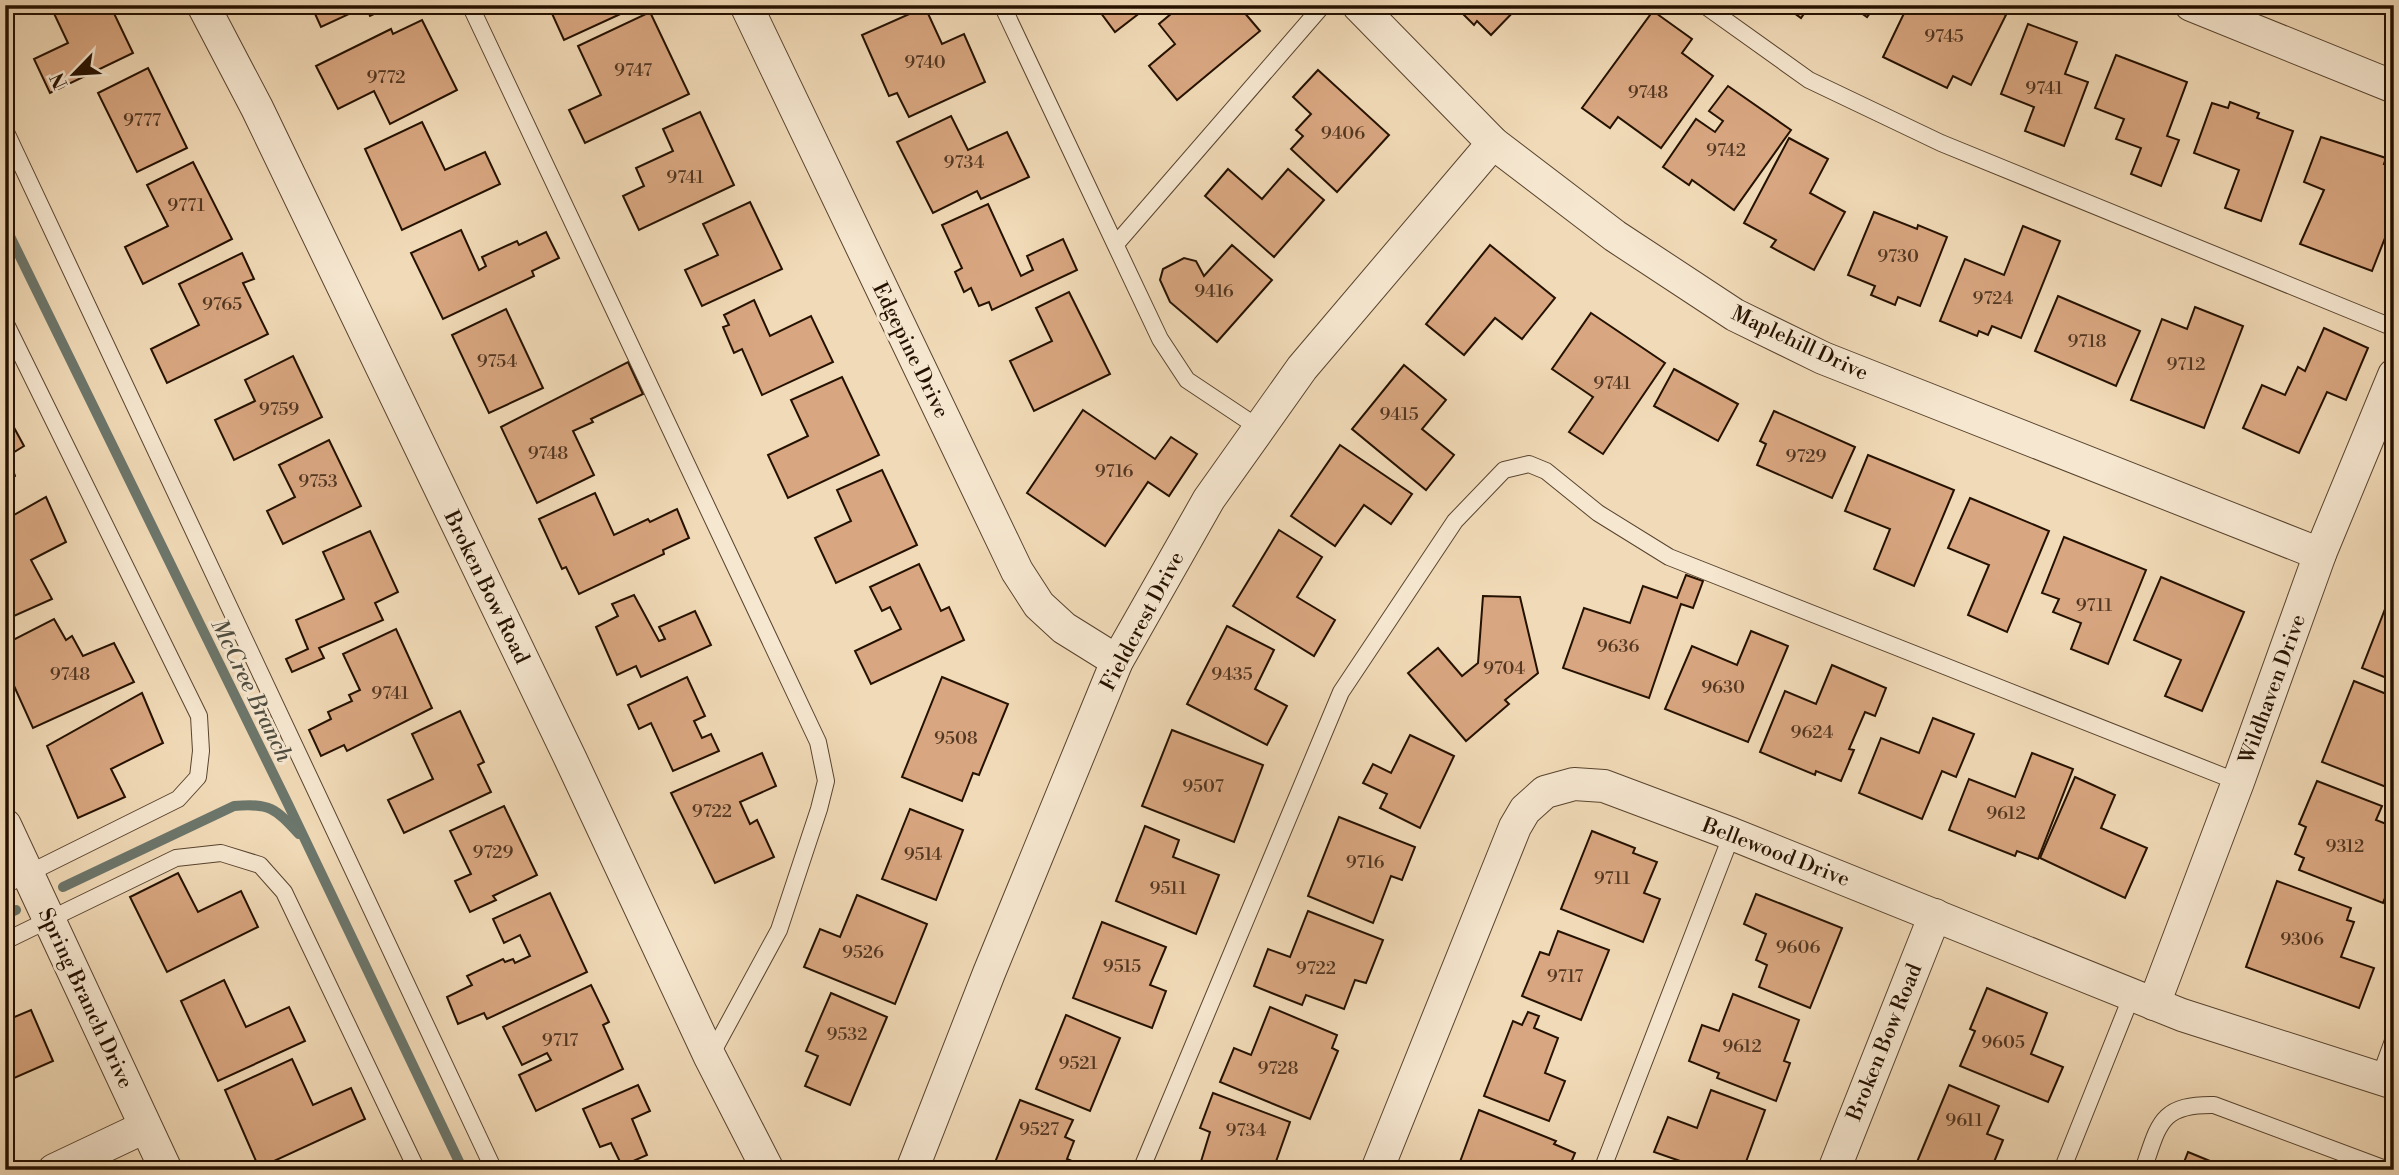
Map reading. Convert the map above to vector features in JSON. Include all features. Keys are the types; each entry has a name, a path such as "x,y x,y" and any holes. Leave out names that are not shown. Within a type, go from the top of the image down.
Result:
{"street":[{"name":"Broken Bow Road","path":"202,5 257,108 571,760 710,1057 768,1170"},
{"name":"Edgepine Drive","path":"746,5 1017,571 1039,605 1063,628 1116,662"},
{"name":"Maplehill Drive","path":"1358,5 1493,143 1615,236 1735,315 1824,358 2320,554"},
{"path":"2191,5 2394,88"},
{"name":"Fieldcrest Drive","path":"912,1170 1116,662 1209,499 1302,368 1493,143"},
{"name":"Wildhaven Drive","path":"2143,999 2238,782 2320,554 2394,375"},
{"name":"Bellewood Drive","path":"1377,1170 1510,840 1525,810 1545,792 1574,784 1604,786 1732,834 2195,1020 2386,1081"},
{"name":"Spring Branch Drive","path":"5,825 17,880 50,920 166,1170"},
{"name":"Broken Bow Road","path":"1834,1170 1935,915"},
{"path":"54,1170 145,1127"}],"lane":[{"path":"470,5 818,742 826,781 779,930 710,1057"},
{"path":"1002,5 1160,339 1187,380 1259,428"},
{"path":"1116,244 1323,5"},
{"path":"1703,5 1809,80 1941,142 2394,328"},
{"path":"5,130 494,1170"},
{"path":"5,322 199,716 201,751 198,777 177,799 17,880"},
{"path":"1141,1170 1341,692 1455,521 1504,470 1529,464 1546,471 1598,513 1669,557 2238,782"},
{"path":"1602,1170 1732,834"},
{"path":"5,941 176,858 221,853 260,865 284,892 417,1170"},
{"path":"2062,1170 2143,999"},
{"path":"2386,1081 2394,1038"},
{"path":"2143,1170 2160,1123 2172,1112 2190,1105 2214,1105 2388,1170"}],"building":[{"path":"50,5 110,5 133,53 50,93 34,59 68,43"},
{"path":"311,5 393,5 370,16 366,6 321,27"},
{"path":"640,5 564,40 549,7"},
{"path":"859,5 875,5 862,11"},
{"path":"1095,5 1150,5 1115,32"},
{"path":"1166,5 1238,5 1260,31 1177,100 1149,66 1175,44 1159,24 1172,13"},
{"path":"1454,5 1520,5 1491,35 1477,21 1474,25"},
{"path":"1783,5 1810,5 1801,18"},
{"path":"1850,5 1876,5 1867,17"},
{"path":"1908,5 1986,5 2006,15 1971,85 1953,76 1947,88 1883,57"},
{"path":"925,7 942,44 964,34 985,82 909,117 897,93 889,96 862,35"},
{"path":"1653,11 1692,39 1682,53 1713,76 1661,148 1618,117 1610,128 1582,108"},
{"path":"650,12 689,94 585,143 569,110 601,95 578,46"},
{"path":"422,20 457,90 390,124 374,91 338,109 316,66 391,29 393,34"},
{"path":"2028,24 2077,42 2065,74 2088,82 2064,146 2025,131 2034,107 2001,94"},
{"path":"2116,55 2187,82 2167,136 2179,140 2161,186 2131,174 2141,148 2116,139 2124,119 2095,108"},
{"path":"148,68 187,148 137,172 98,93"},
{"path":"1318,70 1389,135 1337,192 1291,149 1303,136 1296,130 1311,114 1293,97"},
{"path":"1728,86 1791,130 1734,210 1692,180 1689,185 1663,167 1696,119 1715,132 1723,121 1709,111"},
{"path":"2230,102 2259,113 2257,118 2293,131 2261,221 2225,208 2239,170 2194,153 2212,103 2228,108"},
{"path":"700,112 734,185 639,230 623,196 644,186 636,168 673,151 663,129"},
{"path":"951,116 968,150 1007,132 1029,177 981,199 977,191 933,213 897,142"},
{"path":"422,122 445,170 485,152 500,184 402,230 365,149"},
{"path":"2321,137 2386,158 2384,164 2394,167 2394,215 2372,271 2300,244 2324,190 2304,182"},
{"path":"1789,138 1828,159 1810,193 1845,212 1814,270 1771,247 1776,240 1744,223"},
{"path":"193,162 232,239 143,284 125,247 168,226 147,185"},
{"path":"1228,169 1262,199 1288,169 1324,200 1274,257 1205,196"},
{"path":"750,202 782,269 702,306 685,270 718,255 703,224"},
{"path":"988,204 1021,276 1033,270 1027,256 1063,239 1077,270 992,310 989,302 979,306 971,288 964,292 955,272 962,268 942,225"},
{"path":"1874,212 1917,229 1918,225 1947,237 1920,306 1898,297 1895,305 1871,295 1875,286 1848,275"},
{"path":"2023,226 2060,241 2021,338 1992,326 1988,335 1979,331 1977,336 1940,321 1965,259 2004,275"},
{"path":"461,230 479,270 486,266 482,257 517,241 519,245 546,232 559,258 532,271 534,276 443,319 411,253"},
{"path":"1232,245 1272,280 1217,342 1170,302 1160,280 1163,269 1184,258 1196,261 1204,276"},
{"path":"1490,245 1555,298 1522,339 1495,318 1464,355 1426,324"},
{"path":"242,253 254,279 243,283 268,334 167,383 151,349 199,325 179,284"},
{"path":"1069,292 1110,374 1034,411 1010,361 1052,341 1036,308"},
{"path":"2058,296 2140,331 2116,386 2035,351"},
{"path":"754,300 770,336 811,316 833,362 762,395 742,349 734,353 723,327 729,325 724,315"},
{"path":"2195,307 2243,326 2204,428 2131,400 2162,319 2187,329"},
{"path":"506,309 543,388 489,413 452,335"},
{"path":"1591,313 1665,363 1603,454 1569,432 1593,397 1552,369"},
{"path":"2324,328 2368,348 2346,400 2327,392 2299,453 2243,428 2262,385 2285,395 2298,367 2305,371"},
{"path":"293,356 322,417 234,460 215,420 255,401 245,380"},
{"path":"628,362 643,394 591,419 593,422 573,431 594,475 537,503 501,427"},
{"path":"1404,365 1446,400 1422,429 1454,455 1426,490 1352,429"},
{"path":"1674,369 1738,404 1718,441 1654,406"},
{"path":"842,377 879,455 788,498 768,455 808,436 791,400"},
{"path":"1083,410 1155,459 1171,437 1197,454 1169,496 1148,482 1105,546 1027,493"},
{"path":"5,411 24,446 8,456 15,476 7,483 10,492 5,494"},
{"path":"1774,411 1855,447 1832,498 1757,465 1766,444 1760,441"},
{"path":"329,440 361,506 283,544 267,511 295,497 279,465"},
{"path":"1340,445 1412,494 1391,524 1364,505 1335,546 1291,516"},
{"path":"1868,455 1954,490 1914,586 1874,569 1890,529 1845,511"},
{"path":"882,470 917,545 836,583 815,538 851,521 837,490"},
{"path":"595,493 614,535 677,509 689,538 663,550 664,554 579,594 566,567 562,569 539,519"},
{"path":"46,497 66,542 31,560 52,599 5,620 5,520"},
{"path":"1970,498 2049,531 2007,632 1968,615 1989,565 1948,548"},
{"path":"1279,530 1322,557 1297,597 1335,620 1314,656 1233,606"},
{"path":"370,531 398,592 375,603 383,620 319,648 324,658 292,672 286,659 308,649 296,620 344,599 323,552"},
{"path":"2064,537 2146,570 2108,664 2071,649 2081,623 2053,612 2059,599 2042,593"},
{"path":"919,564 941,611 949,607 964,640 871,684 855,651 901,629 890,607 882,611 870,587"},
{"path":"1686,575 1703,581 1693,608 1681,604 1649,698 1563,668 1584,608 1630,623 1643,586 1677,598"},
{"path":"2161,577 2244,612 2202,711 2165,696 2181,660 2134,640"},
{"path":"2394,586 2394,681 2362,668"},
{"path":"634,595 659,641 665,639 659,627 695,611 711,645 641,677 636,666 617,675 596,627 618,616 612,604"},
{"path":"1483,596 1520,597 1538,673 1505,700 1509,704 1466,741 1408,673 1438,648 1462,676 1478,663"},
{"path":"54,619 66,640 72,636 83,656 114,643 134,682 33,728 5,666 5,644"},
{"path":"1227,626 1274,650 1255,689 1287,706 1267,745 1187,704"},
{"path":"396,629 432,708 347,751 344,745 321,756 309,730 331,719 328,712 352,701 349,695 360,690 343,654"},
{"path":"1751,631 1788,646 1748,742 1665,709 1692,646 1737,665"},
{"path":"1832,665 1886,688 1875,716 1865,712 1849,749 1854,750 1841,781 1816,771 1815,775 1760,752 1785,691 1816,704"},
{"path":"687,677 705,716 694,721 702,738 711,734 719,751 673,771 651,723 639,729 628,705"},
{"path":"942,677 1008,704 979,775 973,773 962,801 902,777"},
{"path":"2354,681 2394,697 2394,730 2389,740 2394,742 2394,790 2322,762"},
{"path":"142,693 163,743 111,769 125,797 78,818 47,746"},
{"path":"460,711 484,762 478,765 491,792 404,833 388,800 433,779 412,734"},
{"path":"1933,718 1974,734 1956,777 1942,771 1922,819 1859,793 1881,738 1919,753"},
{"path":"1172,730 1263,765 1234,842 1142,806"},
{"path":"1410,735 1454,756 1420,828 1380,808 1387,794 1363,783 1373,764 1391,773"},
{"path":"762,753 776,786 740,802 750,824 757,820 774,857 715,883 671,793"},
{"path":"2032,753 2073,769 2038,859 2017,851 2015,856 1949,830 1969,779 2015,797"},
{"path":"2075,777 2115,795 2101,828 2147,848 2125,898 2040,858"},
{"path":"2317,781 2382,806 2376,820 2394,827 2394,838 2386,857 2394,860 2394,876 2383,903 2299,870 2304,858 2295,854 2306,827 2299,824"},
{"path":"504,806 537,875 493,896 496,900 470,912 455,881 471,874 450,831"},
{"path":"910,809 963,830 936,900 882,879"},
{"path":"1339,817 1415,847 1402,880 1391,876 1373,923 1308,896"},
{"path":"1145,826 1179,840 1173,857 1219,875 1196,934 1116,901"},
{"path":"1592,831 1635,848 1633,853 1657,862 1644,893 1660,899 1643,942 1561,909"},
{"path":"178,873 198,912 241,891 258,927 167,972 130,897"},
{"path":"2277,881 2351,908 2347,920 2354,922 2341,957 2374,968 2359,1008 2246,967"},
{"path":"550,893 587,972 487,1019 484,1013 458,1024 447,997 472,985 467,976 503,959 505,962 513,959 515,963 530,956 520,935 504,943 493,919"},
{"path":"1756,894 1842,928 1810,1008 1759,987 1767,965 1756,960 1766,934 1744,924"},
{"path":"857,895 927,924 895,1004 804,967 820,929 840,937"},
{"path":"1308,911 1383,940 1366,983 1355,980 1344,1009 1306,995 1302,1005 1254,986 1268,949 1290,957"},
{"path":"1102,922 1166,947 1150,985 1166,991 1152,1028 1073,998"},
{"path":"1558,931 1609,950 1581,1020 1522,996 1540,952 1549,955"},
{"path":"224,980 246,1027 289,1007 305,1041 218,1081 181,1001"},
{"path":"591,985 609,1022 603,1025 623,1069 536,1111 519,1075 551,1060 547,1053 522,1065 503,1027"},
{"path":"1987,988 2047,1013 2031,1054 2063,1067 2048,1102 1960,1066 1975,1031 1970,1029"},
{"path":"831,993 887,1017 850,1105 805,1086 818,1056 806,1051"},
{"path":"1733,994 1799,1020 1784,1061 1790,1063 1776,1101 1717,1078 1719,1073 1689,1061 1702,1025 1719,1031"},
{"path":"1270,1007 1337,1035 1332,1048 1338,1051 1310,1119 1220,1082 1234,1048 1251,1055"},
{"path":"31,1010 53,1061 5,1082 5,1021"},
{"path":"1528,1012 1539,1016 1534,1028 1558,1038 1545,1073 1565,1081 1549,1121 1484,1096 1513,1021 1522,1025"},
{"path":"1066,1015 1120,1038 1090,1111 1036,1089"},
{"path":"292,1059 313,1105 351,1088 365,1119 259,1168 225,1090"},
{"path":"638,1085 650,1111 632,1119 647,1155 622,1166 611,1143 600,1147 583,1109"},
{"path":"1949,1085 1999,1106 1987,1134 2003,1140 1994,1162 2006,1167 2005,1170 1914,1169"},
{"path":"1711,1090 1765,1110 1743,1170 1691,1170 1682,1166 1683,1162 1654,1152 1668,1117 1697,1128"},
{"path":"1213,1093 1290,1122 1273,1170 1199,1168 1210,1132 1200,1128"},
{"path":"1020,1100 1073,1120 1065,1137 1074,1141 1067,1159 1093,1170 992,1170"},
{"path":"1479,1110 1556,1141 1554,1144 1575,1153 1568,1170 1457,1170"},
{"path":"2188,1152 2232,1170 2181,1170"}],"waterway":[{"name":"McCree Branch","path":"5,226 288,804 463,1170"},
{"path":"63,887 234,806 256,805 271,809 299,834"},
{"path":"5,915 16,910"}]}
